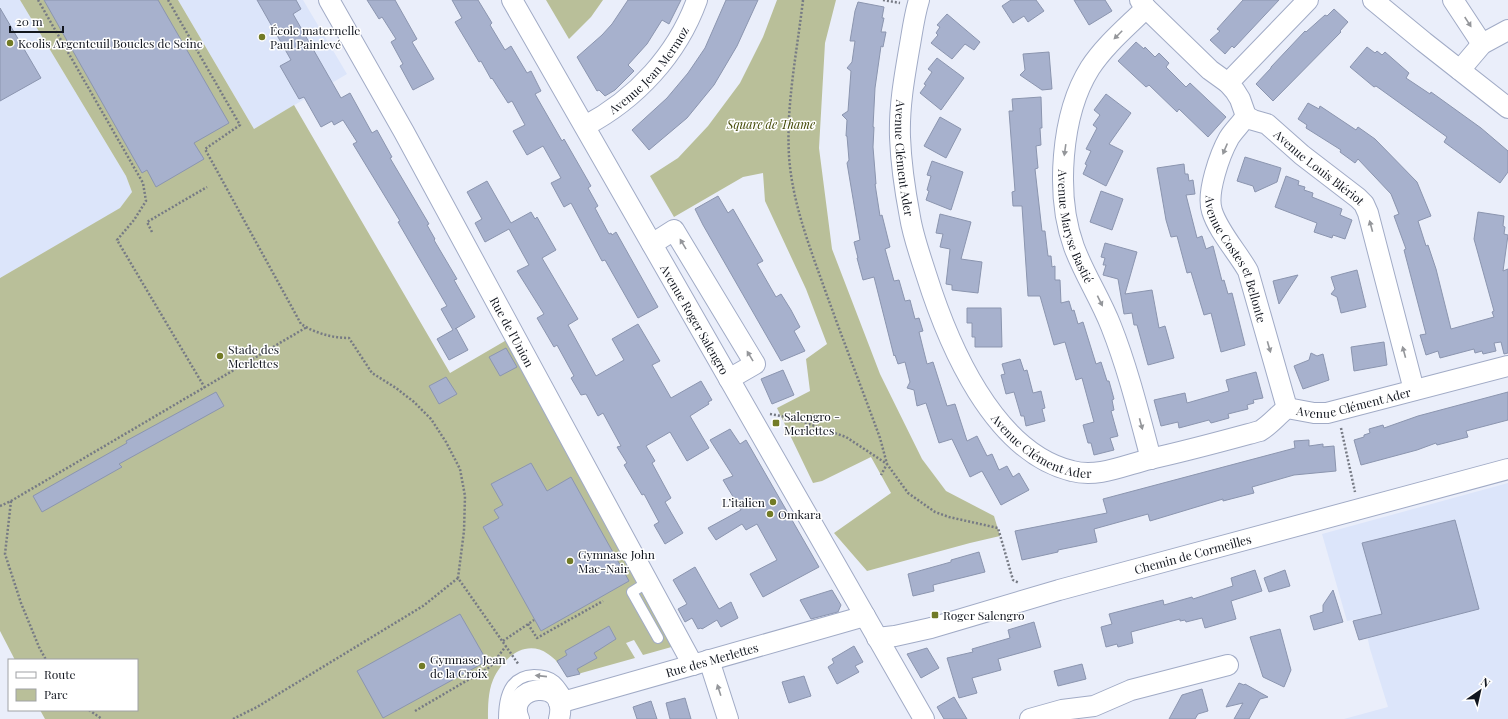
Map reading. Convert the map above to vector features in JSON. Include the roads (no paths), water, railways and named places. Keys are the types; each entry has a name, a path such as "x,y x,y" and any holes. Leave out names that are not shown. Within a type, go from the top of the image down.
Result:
{"street":[{"name":"Rue de l'Union","path":"329,0 416,153 648,582 701,663 728,719"},
{"name":"Avenue Roger Salengro","path":"512,0 924,719"},
{"name":"Avenue Jean Mermoz","path":"585,126 602,117 623,102 655,71 678,40 697,0"},
{"name":"Avenue Clément Ader","path":"919,0 902,89 900,136 910,219 932,295 965,369 984,403 1016,441 1032,454 1072,472 1093,474 1260,431 1270,425 1286,408 1314,413 1337,410 1508,366"},
{"path":"1228,83 1308,0"},
{"path":"1373,0 1508,108"},
{"path":"1453,0 1482,44"},
{"name":"Avenue Maryse Bastié","path":"1143,4 1090,68 1078,94 1064,153 1063,180 1066,213 1073,245 1084,272 1099,299 1125,363 1151,459"},
{"path":"1143,4 1210,70 1228,83 1240,99 1246,116"},
{"path":"1460,70 1482,44 1508,30"},
{"name":"Avenue Louis Blériot","path":"1246,116 1253,120 1267,124 1302,155 1364,204 1368,213 1414,390"},
{"name":"Avenue Costes et Bellonte","path":"1246,116 1229,138 1212,182 1210,197 1212,211 1218,224 1248,271 1286,408"},
{"path":"652,244 674,230 755,364 729,379"},
{"name":"Chemin de Cormeilles","path":"877,638 895,636 931,628 1059,590 1508,469"},
{"name":"Rue des Merlettes","path":"562,708 701,663 865,616"},
{"path":"1030,719 1062,710 1094,706 1131,690 1228,665"},
{"path":"511,718 522,697 534,690 542,689 549,692 556,697 562,708"}],"lane":[{"path":"648,582 632,592 658,638"},
{"path":"511,718 504,708 507,693 515,681 526,676 542,675 551,678 556,682 562,708"}],"place":[{"name":"École maternelle Paul Painlevé","path":"262,37"},
{"name":"Keolis Argenteuil Boucles de Seine","path":"10,43"},
{"name":"Stade des Merlettes","path":"220,356"},
{"name":"Salengro - Merlettes","path":"776,423"},
{"name":"L’italien","path":"773,502"},
{"name":"Omkara","path":"770,514"},
{"name":"Gymnase John Mac-Nair","path":"570,561"},
{"name":"Roger Salengro","path":"935,615"},
{"name":"Gymnase Jean de la Croix","path":"422,666"}],"park label":[{"name":"Square de Thame","path":"771,124"}]}
